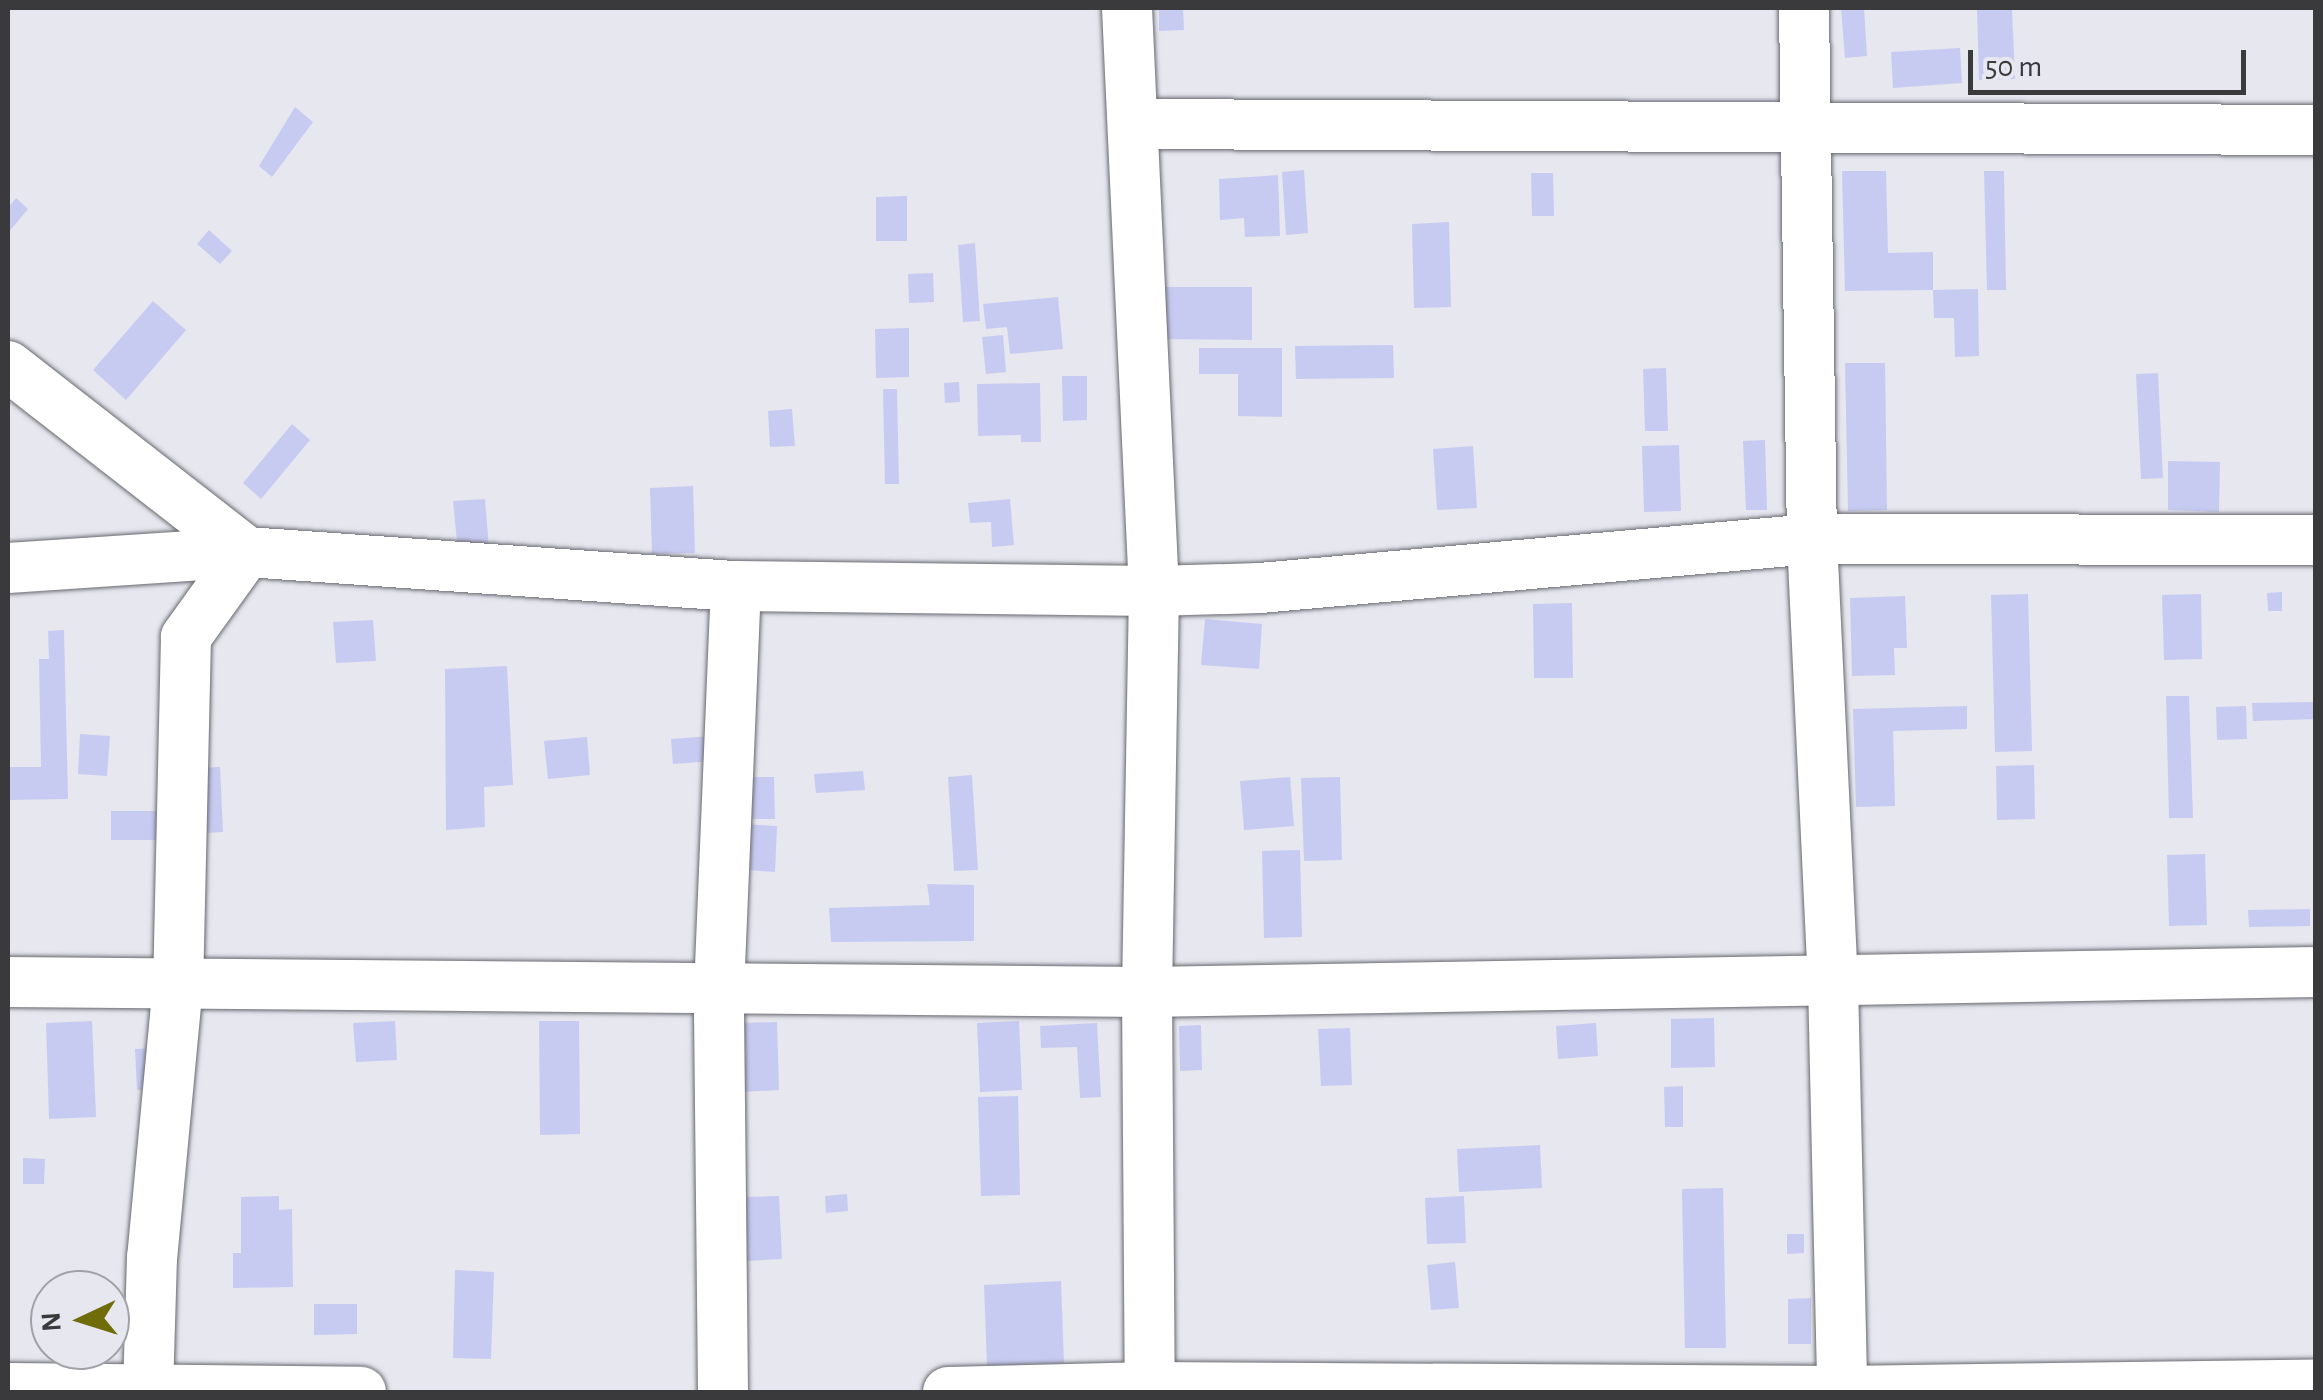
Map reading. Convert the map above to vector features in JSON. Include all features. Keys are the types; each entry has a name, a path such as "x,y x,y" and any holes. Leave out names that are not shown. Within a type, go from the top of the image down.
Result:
{"street":[{"path":"1127,8 1154,591 1147,992 1150,1390"},
{"path":"1804,8 1812,539 1833,982 1842,1392"},
{"path":"1133,124 2316,130"},
{"path":"8,366 248,552"},
{"path":"8,568 248,552 736,586 1154,591 1260,588 1812,539 2316,540"},
{"path":"148,1391 152,1256 178,984 186,637 248,552"},
{"path":"723,1392 719,990 736,586"},
{"path":"8,982 1147,992 2316,972"},
{"path":"948,1392 1842,1392 2316,1384"},
{"path":"8,1388 361,1392"}],"building":[{"path":"1159,8 1183,8 1184,30 1159,31"},
{"path":"1841,8 1864,8 1867,56 1845,58"},
{"path":"1977,8 2012,8 2015,79 1979,80"},
{"path":"1960,48 1962,83 1893,88 1891,52"},
{"path":"295,107 313,122 272,177 259,166"},
{"path":"1304,170 1308,233 1286,235 1282,172"},
{"path":"1842,171 1886,171 1888,253 1933,252 1933,290 1845,291"},
{"path":"1984,171 2004,171 2006,290 1987,290"},
{"path":"1531,173 1553,173 1554,216 1532,216"},
{"path":"1278,175 1280,236 1245,237 1244,218 1220,220 1219,179"},
{"path":"907,196 907,241 876,241 876,197"},
{"path":"16,198 28,209 8,233 8,208"},
{"path":"1449,222 1451,307 1414,308 1412,224"},
{"path":"209,230 232,251 220,264 197,244"},
{"path":"975,243 980,321 963,322 958,245"},
{"path":"933,273 934,302 909,303 908,274"},
{"path":"1163,287 1252,287 1252,340 1162,339"},
{"path":"1978,289 1979,356 1955,357 1954,318 1934,318 1933,290"},
{"path":"1058,297 1063,349 1010,354 1007,327 986,329 983,304"},
{"path":"153,301 186,330 126,400 93,370"},
{"path":"909,328 909,377 876,378 875,329"},
{"path":"1003,335 1006,372 986,374 982,337"},
{"path":"1393,345 1394,378 1296,379 1295,346"},
{"path":"1199,348 1282,348 1282,417 1238,416 1238,374 1199,374"},
{"path":"1845,363 1885,363 1887,510 1848,511"},
{"path":"1666,368 1668,431 1645,431 1643,369"},
{"path":"2158,373 2163,478 2141,479 2136,374"},
{"path":"1062,376 1087,376 1087,420 1063,421"},
{"path":"959,382 960,402 945,403 944,383"},
{"path":"1040,383 1041,442 1021,442 1021,435 978,436 977,384"},
{"path":"883,389 897,389 899,484 885,484"},
{"path":"792,409 795,446 770,447 768,411"},
{"path":"292,424 310,440 261,499 243,483"},
{"path":"1765,440 1767,510 1746,510 1743,441"},
{"path":"1679,445 1681,511 1644,512 1642,446"},
{"path":"1473,446 1477,508 1437,510 1433,449"},
{"path":"2168,461 2220,462 2219,512 2168,510"},
{"path":"693,486 695,553 652,554 650,488"},
{"path":"485,499 489,549 458,552 453,501"},
{"path":"1010,499 1014,545 992,547 991,522 970,523 968,503"},
{"path":"2282,592 2282,611 2268,611 2267,593"},
{"path":"2028,594 2032,751 1995,752 1991,595"},
{"path":"2201,594 2202,659 2164,660 2162,595"},
{"path":"1905,596 1907,648 1894,648 1895,675 1852,676 1850,598"},
{"path":"1572,603 1573,678 1534,678 1533,604"},
{"path":"1205,619 1262,624 1259,669 1201,665"},
{"path":"373,620 376,661 336,663 333,622"},
{"path":"64,630 68,799 8,800 8,767 41,767 39,659 49,659 48,631"},
{"path":"507,666 513,785 484,787 485,827 446,830 445,669"},
{"path":"2166,696 2189,696 2193,818 2169,818"},
{"path":"2316,702 2316,719 2253,721 2252,703"},
{"path":"1967,706 1967,729 1893,731 1895,806 1856,807 1853,709"},
{"path":"2246,706 2247,739 2217,740 2216,707"},
{"path":"80,734 110,736 107,776 78,774"},
{"path":"711,736 714,761 673,764 671,739"},
{"path":"587,737 590,775 548,779 544,741"},
{"path":"2034,765 2035,819 1997,820 1996,766"},
{"path":"220,767 223,832 207,833 203,768"},
{"path":"863,771 865,790 816,793 814,774"},
{"path":"972,775 978,870 954,871 948,777"},
{"path":"737,777 774,777 775,819 737,819"},
{"path":"1290,777 1294,826 1244,830 1240,781"},
{"path":"1340,777 1342,860 1304,861 1301,778"},
{"path":"111,811 164,811 164,840 111,840"},
{"path":"736,824 777,826 775,872 734,869"},
{"path":"1300,850 1302,937 1264,938 1262,851"},
{"path":"2205,854 2207,925 2169,926 2167,855"},
{"path":"927,884 974,885 974,941 831,942 829,908 930,905"},
{"path":"2310,909 2310,926 2249,927 2248,910"},
{"path":"1714,1018 1715,1067 1671,1068 1671,1019"},
{"path":"92,1021 96,1117 49,1119 46,1023"},
{"path":"395,1021 397,1060 356,1062 353,1023"},
{"path":"539,1021 579,1021 580,1134 540,1135"},
{"path":"1019,1021 1022,1090 980,1092 977,1023"},
{"path":"777,1022 779,1090 741,1092 738,1023"},
{"path":"1097,1023 1101,1097 1080,1098 1077,1047 1041,1048 1040,1026"},
{"path":"1596,1023 1598,1056 1558,1059 1556,1026"},
{"path":"1201,1025 1202,1070 1180,1071 1179,1026"},
{"path":"1350,1028 1352,1085 1321,1086 1318,1029"},
{"path":"157,1048 159,1089 137,1090 135,1049"},
{"path":"1683,1086 1683,1127 1665,1127 1664,1087"},
{"path":"1018,1096 1020,1195 981,1196 978,1097"},
{"path":"1540,1145 1542,1188 1459,1192 1457,1149"},
{"path":"23,1158 45,1159 44,1184 23,1184"},
{"path":"1723,1188 1726,1348 1685,1348 1682,1189"},
{"path":"847,1194 848,1211 826,1213 825,1196"},
{"path":"279,1196 279,1210 292,1209 293,1287 233,1288 233,1253 241,1253 241,1197"},
{"path":"779,1196 782,1259 746,1261 744,1197"},
{"path":"1464,1196 1466,1243 1427,1244 1425,1198"},
{"path":"1787,1234 1804,1234 1804,1253 1787,1254"},
{"path":"1455,1262 1459,1308 1431,1310 1427,1265"},
{"path":"455,1270 494,1272 491,1359 453,1358"},
{"path":"1061,1281 1064,1363 987,1366 984,1285"},
{"path":"1811,1298 1811,1344 1788,1344 1788,1299"},
{"path":"314,1304 357,1304 357,1334 314,1335"}]}
